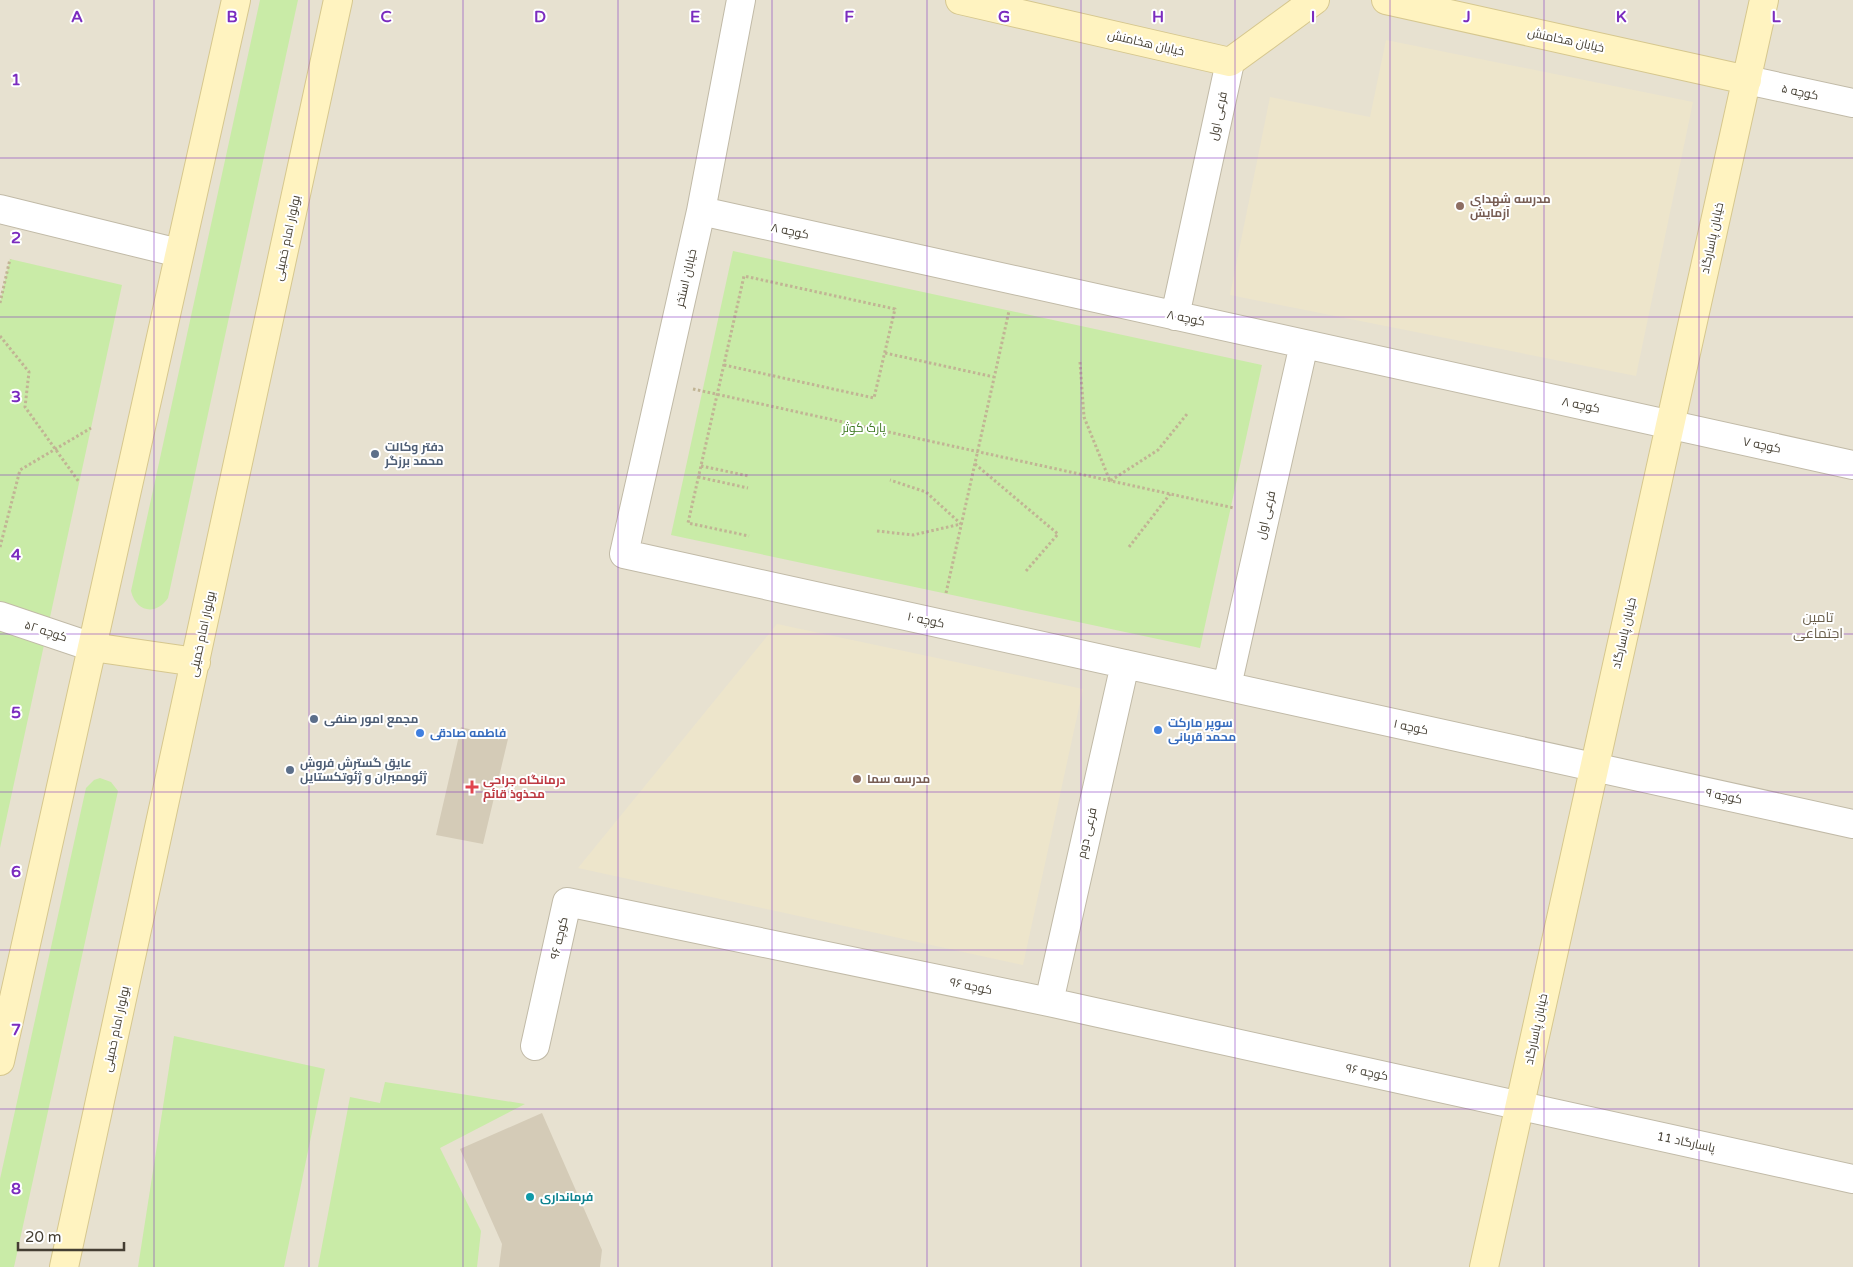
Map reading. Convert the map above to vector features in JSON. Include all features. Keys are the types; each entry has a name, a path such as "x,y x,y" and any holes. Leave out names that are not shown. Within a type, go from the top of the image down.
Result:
{"main road":[{"path":"0,1061 7,996 92,647 236,0"},
{"name":"بولوار امام خمینی","path":"64,1267 338,0"},
{"name":"خیابان هخامنش","path":"960,0 1230,62"},
{"path":"1230,62 1315,0"},
{"name":"خیابان هخامنش","path":"1386,0 1747,80"},
{"name":"خیابان پاسارگاد","path":"1484,1267 1764,0"},
{"path":"92,647 196,662"}],"street":[{"name":"خیابان استخر","path":"624,554 701,211 741,0"},
{"name":"فرعی اول","path":"1175,316 1230,62"},
{"name":"کوچه ۵","path":"1747,80 1853,103"},
{"path":"0,209 179,253"},
{"name":"کوچه ۸","path":"701,211 1670,425"},
{"name":"فرعی اول","path":"1227,686 1304,344"},
{"name":"کوچه ۷","path":"1670,425 1853,465"},
{"name":"کوچه ۱۰","path":"624,554 1227,686"},
{"name":"کوچه ۵۲","path":"0,616 92,647"},
{"name":"فرعی دوم","path":"1050,1002 1125,664"},
{"name":"کوچه ۱","path":"1227,686 1594,767"},
{"name":"کوچه ۹","path":"1594,767 1853,824"},
{"name":"کوچه ۹۶","path":"535,1046 567,902 1050,1002 1519,1105"},
{"name":"پاسارگاد 11","path":"1519,1105 1853,1179"}],"path":[{"path":"0,303 10,259"},
{"path":"724,365 874,398 894,309 744,276 688,523 749,536"},
{"path":"939,623 1016,281"},
{"path":"0,336 29,372 25,407 79,482"},
{"path":"885,353 994,377"},
{"path":"1080,362 1084,417 1110,481"},
{"path":"662,382 1266,515"},
{"path":"1110,481 1158,450 1187,414"},
{"path":"0,547 20,470 91,428"},
{"path":"975,464 1058,534 1026,572"},
{"path":"701,466 749,476"},
{"path":"698,477 748,488"},
{"path":"890,480 926,492 961,524"},
{"path":"1129,547 1170,494"},
{"path":"877,531 914,535 961,524"}],"shaded area":[{"path":"0,0 1853,0 1853,1267 0,1267"},
{"name":"مدرسه شهدای آزمایش","path":"1386,40 1693,102 1636,376 1230,295 1270,97 1370,117"},
{"name":"مدرسه سما","path":"777,624 1083,689 1023,965 578,868"}],"green space":[{"path":"260,0 298,0 168,598 158,607 147,609 137,603 131,591"},
{"name":"پارک کوثر","path":"733,251 1262,365 1200,648 671,535"},
{"path":"10,259 122,285 0,848 0,302"},
{"path":"100,778 111,782 118,791 14,1267 0,1267 0,1179 86,788 94,780"},
{"path":"174,1036 325,1069 284,1267 138,1267"},
{"path":"385,1082 525,1104 440,1148 481,1231 477,1267 318,1267 350,1097 380,1103"}],"building":[{"name":"درمانگاه جراحی محذوذ قائم","path":"461,727 508,739 483,844 436,835"},
{"name":"فرمانداری","path":"542,1113 602,1250 600,1267 499,1267 502,1244 460,1149"}],"place":[{"name":"مدرسه شهدای آزمایش","path":"1460,206"},
{"name":"دفتر وکالت محمد برزگر","path":"375,454"},
{"name":"مجمع امور صنفی","path":"314,719"},
{"name":"سوپر مارکت محمد قربانی","path":"1158,730"},
{"name":"فاطمه صادقی","path":"420,733"},
{"name":"عایق گسترش فروش ژئوممبران و ژئوتکستایل","path":"290,770"},
{"name":"مدرسه سما","path":"857,779"},
{"name":"درمانگاه جراحی محذوذ قائم","path":"472,787"},
{"name":"فرمانداری","path":"530,1197"}],"district":[{"name":"تامین اجتماعی","path":"1818,626"}]}
